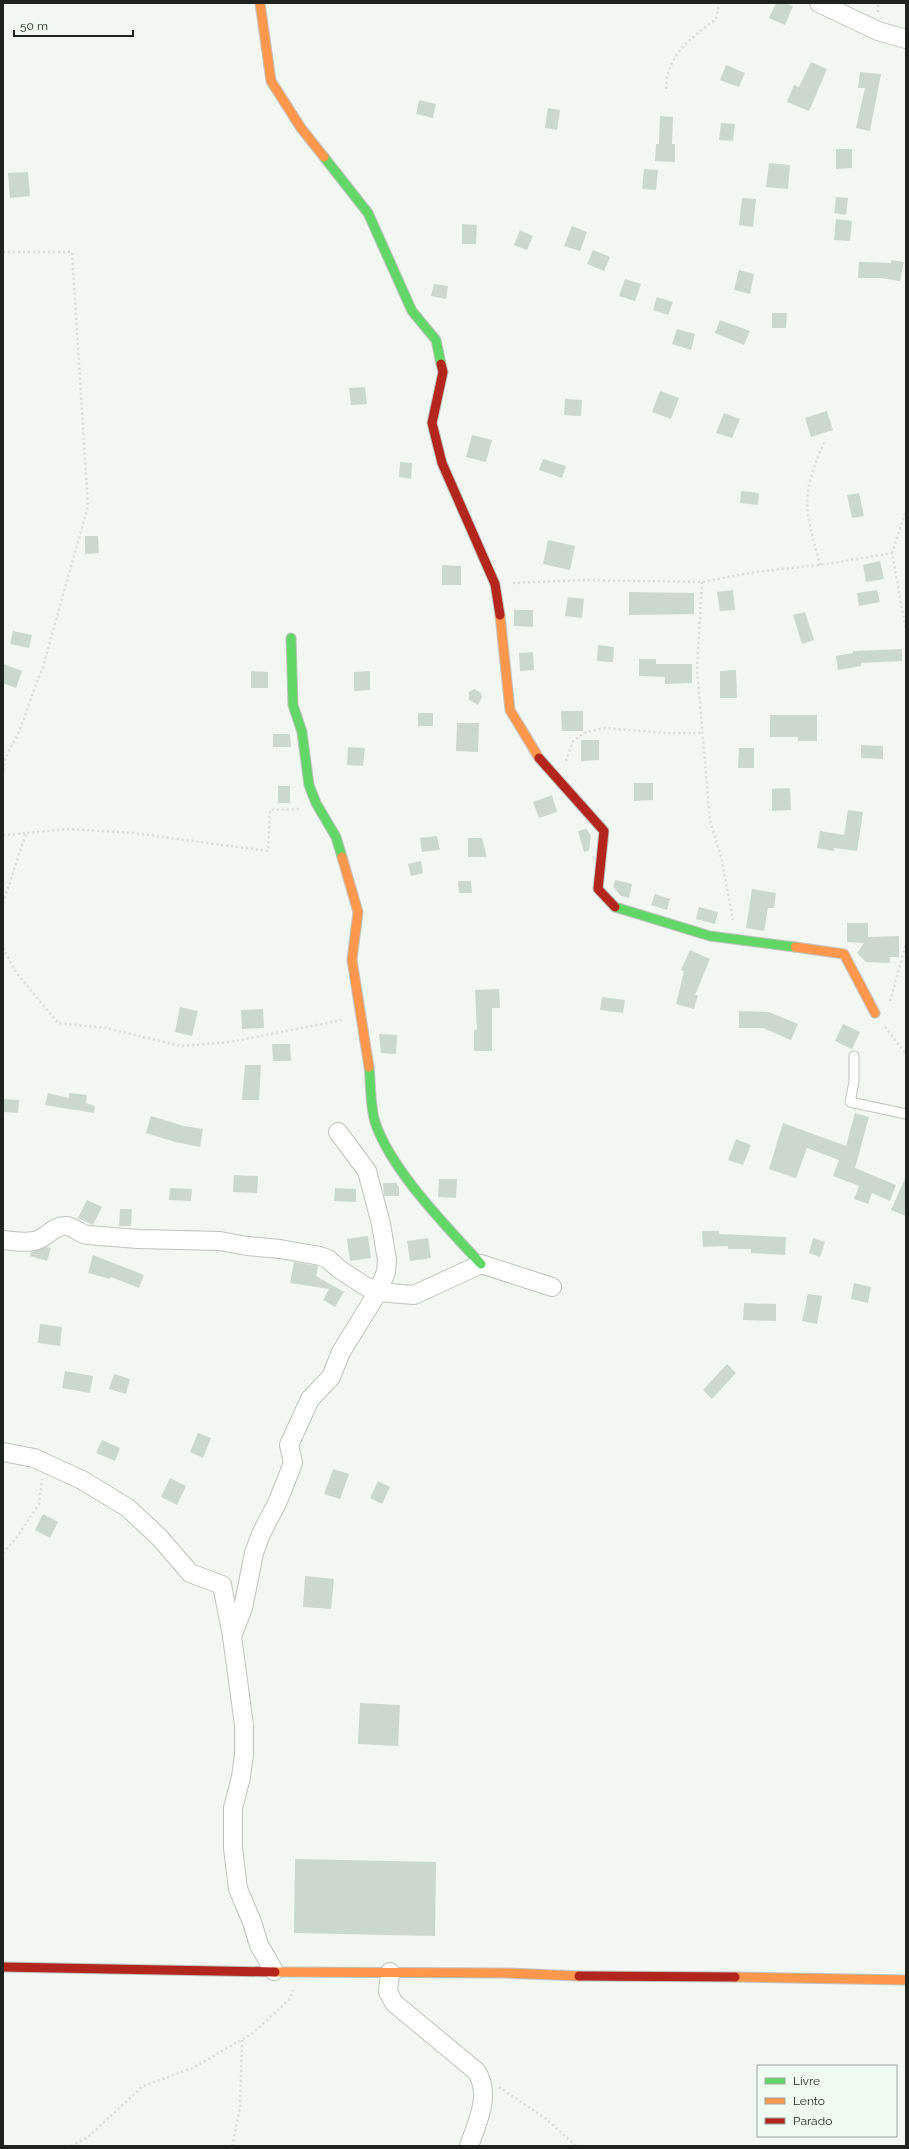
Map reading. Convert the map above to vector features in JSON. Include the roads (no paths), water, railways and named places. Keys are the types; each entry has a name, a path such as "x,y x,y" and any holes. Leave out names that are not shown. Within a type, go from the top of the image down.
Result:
{"street":[{"path":"260,3 271,81 301,128 368,213 412,311 436,340 443,372 432,423 442,463 494,584 499,605 510,710 542,762 604,831 598,889 614,907 710,936 844,954 875,1013"},
{"path":"818,3 878,31 906,39"},
{"path":"291,638 290,670 293,705 302,732 309,786 320,811 336,837 358,912 352,960 361,1006 360,1017 368,1052 375,1121 392,1156 433,1212 481,1264 552,1287"},
{"path":"232,1636 244,1608 254,1553 293,1463 289,1446 310,1399 331,1377 341,1352 378,1292 386,1272 387,1260 382,1224 367,1170 338,1132"},
{"path":"3,1240 28,1242 40,1239 55,1227 66,1226 71,1227 81,1234 88,1235 138,1239 220,1241 247,1246 280,1249 320,1256 328,1259 339,1269 365,1286 378,1292 414,1295 481,1264"},
{"path":"3,1452 34,1458 82,1480 128,1508 160,1538 190,1573 222,1585 244,1608"},
{"path":"222,1585 232,1636 244,1725 242,1769 233,1808 233,1848 238,1889 259,1945 274,1971"},
{"path":"3,1967 390,1972 610,1978 778,1977 906,1980"},
{"path":"390,1972 388,1992 394,2003 476,2071 483,2088 481,2112 469,2146"}],"lane":[{"path":"854,1056 854,1082 850,1102 906,1114"}]}
